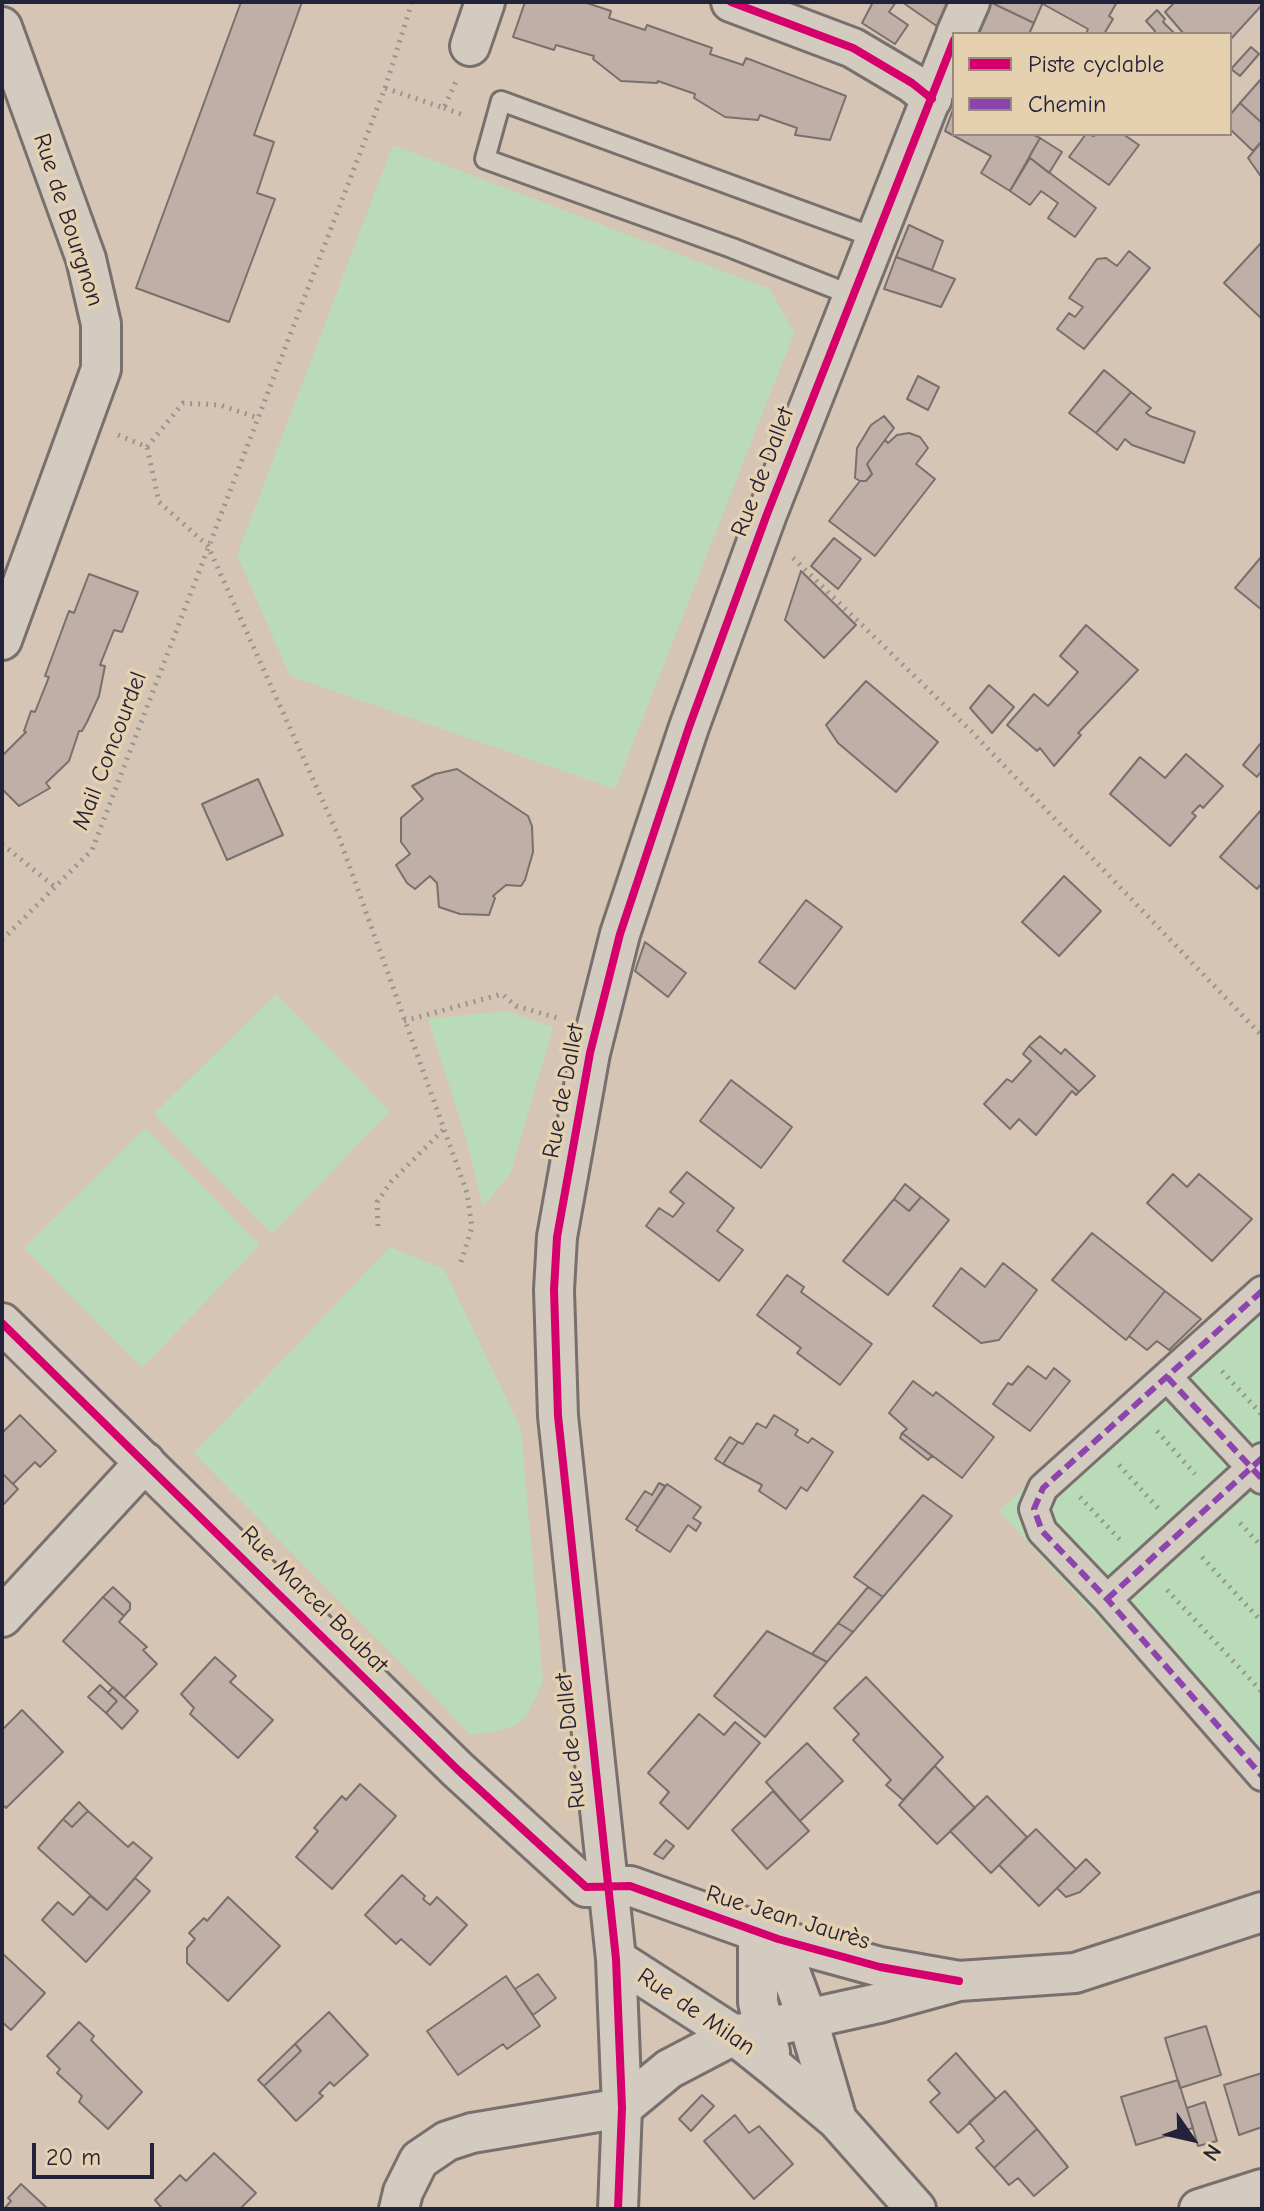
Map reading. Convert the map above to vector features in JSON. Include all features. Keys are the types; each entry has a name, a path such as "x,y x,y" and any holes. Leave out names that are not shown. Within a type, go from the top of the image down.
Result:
{"street":[{"path":"470,46 485,2"},
{"path":"731,2 853,48 912,83 932,99"},
{"path":"957,32 970,2"},
{"name":"Rue de Bourgnon","path":"2,27 86,259 101,324 101,369 2,640"},
{"name":"Rue de Dallet","path":"618,2209 622,2108 616,1959 558,1416 554,1290 557,1237 590,1053 620,934 689,727 760,534 952,45"},
{"path":"1262,1291 1043,1488 1034,1509 1042,1531 1107,1599 1262,1776"},
{"name":"Rue Marcel Boubat","path":"2,1323 458,1770 586,1887 607,1886"},
{"path":"1107,1599 1258,1468 1167,1377"},
{"path":"2,1617 145,1462"},
{"name":"Rue Jean Jaurès","path":"607,1886 630,1886 768,1936 880,1967 959,1981"},
{"name":"Rue Jean Jaurès","path":"622,2108 669,2069 749,2032 879,2003 959,1981 1075,1973 1262,1912"},
{"name":"Rue de Milan","path":"768,1936 807,2017 837,2120"},
{"name":"Rue de Milan","path":"749,2032 758,2002 768,1936"},
{"name":"Rue de Milan","path":"616,1959 749,2032 774,2067 837,2120 916,2209"},
{"path":"399,2209 403,2192 419,2160 447,2141 472,2133 622,2108"},
{"path":"1199,2209 1262,2189"}],"lane":[{"path":"854,296 732,248 485,159 501,101 876,238"}],"path":[{"path":"385,88 444,108 470,46"},
{"path":"147,447 183,403 220,405 258,418"},
{"path":"126,438 147,447"},
{"path":"147,447 159,502 208,546 339,837 467,1193 472,1227 461,1262"},
{"path":"760,534 782,548 971,731 1262,1036"},
{"path":"2,844 55,887"},
{"path":"404,1021 502,994 516,1006 566,1020"},
{"path":"378,1226 377,1202 444,1128"},
{"path":"1200,1347 1262,1415"}],"green space":[{"path":"393,145 770,289 794,333 615,789 290,676 237,555"},
{"path":"276,994 390,1111 272,1234 154,1114"},
{"path":"507,1011 553,1027 511,1172 483,1207 465,1135 428,1019"},
{"path":"145,1128 260,1245 142,1368 24,1248"},
{"path":"390,1247 444,1269 521,1429 543,1680 525,1717 519,1723 501,1730 471,1735 194,1453"},
{"path":"1262,1274 1262,1795 999,1511"}],"building":[{"path":"241,2 302,2 254,135 274,142 257,193 275,199 229,322 136,288"},
{"path":"525,2 584,2 611,11 609,18 645,30 647,25 712,48 710,54 743,65 746,58 846,96 830,140 795,135 797,128 760,115 758,120 725,117 694,98 695,94 658,81 621,81 593,59 594,56 556,45 554,50 513,37"},
{"path":"869,2 896,2 889,12 908,25 895,44 862,23 872,4"},
{"path":"902,2 953,2 941,29"},
{"path":"990,2 1043,2 1034,23"},
{"path":"990,2 1034,23 1030,32 978,32"},
{"path":"1117,2 1109,16 1113,19 1105,32 1087,32 1088,29 1043,4"},
{"path":"1175,2 1262,2 1232,38 1232,32 1182,32 1165,12"},
{"path":"1157,10 1173,32 1154,32 1146,21"},
{"path":"1251,47 1259,54 1240,76 1232,68"},
{"path":"1262,78 1262,123 1240,103"},
{"path":"1240,103 1262,123 1262,141 1253,151 1232,131 1232,113"},
{"path":"952,112 952,135 945,131"},
{"path":"954,136 1040,138 1010,191 981,173 991,156"},
{"path":"1085,136 1126,136 1139,145 1109,185 1069,157"},
{"path":"1040,138 1062,152 1049,173 1029,157"},
{"path":"1262,141 1262,178 1248,158"},
{"path":"1030,158 1096,208 1075,237 1048,218 1058,203 1041,191 1030,205 1010,191"},
{"path":"909,225 943,241 932,270 896,257"},
{"path":"1262,242 1262,319 1224,283"},
{"path":"1129,251 1150,268 1084,349 1057,329 1069,313 1075,317 1083,307 1069,298 1097,259 1106,258 1117,266"},
{"path":"896,257 955,279 941,307 884,289"},
{"path":"1104,370 1131,392 1096,433 1069,413"},
{"path":"918,376 939,387 928,410 907,399"},
{"path":"1131,392 1151,408 1146,413 1150,416 1195,432 1184,463 1132,445 1125,439 1117,450 1096,433"},
{"path":"884,416 894,428 867,464 872,474 866,481 860,481 855,478 857,448 871,425"},
{"path":"909,433 920,437 928,448 916,464 935,479 875,556 829,521 860,481 866,481 872,474 867,464 885,440 888,443 897,435"},
{"path":"834,538 861,559 838,589 811,566"},
{"path":"1262,556 1262,610 1235,588"},
{"path":"801,571 856,625 824,658 785,620"},
{"path":"89,574 138,592 122,632 114,630 100,665 105,666 99,696 82,731 79,731 69,761 46,783 50,788 19,806 2,789 2,756 26,732 31,711 35,712 49,677 45,676 69,611 74,613"},
{"path":"1086,625 1138,670 1078,733 1081,735 1054,766 1040,748 1037,751 1007,725 1034,694 1048,706 1078,672 1060,656"},
{"path":"866,681 938,742 896,792 838,743 826,725"},
{"path":"989,685 1014,707 992,733 970,708"},
{"path":"1261,743 1262,770 1257,777 1243,765"},
{"path":"1186,754 1223,786 1203,808 1200,805 1192,813 1196,816 1170,846 1110,794 1140,757 1165,778"},
{"path":"457,769 528,816 532,826 533,852 525,880 521,886 506,885 493,896 489,915 460,914 439,907 437,883 430,876 415,889 407,883 396,865 410,854 401,842 401,818 423,799 412,786 435,774"},
{"path":"258,779 283,835 227,860 202,804"},
{"path":"1262,809 1262,883 1257,889 1220,857"},
{"path":"1064,876 1101,911 1059,956 1022,922"},
{"path":"806,900 842,927 795,989 759,962"},
{"path":"645,942 686,973 668,997 635,971"},
{"path":"1040,1036 1061,1054 1065,1049 1095,1076 1079,1092 1029,1046"},
{"path":"1029,1046 1079,1092 1076,1095 1072,1091 1036,1135 1019,1119 1010,1129 984,1104 1007,1079 1012,1082 1031,1061 1023,1054"},
{"path":"731,1080 792,1127 761,1168 700,1121"},
{"path":"687,1172 734,1208 717,1231 743,1250 719,1281 646,1226 659,1208 673,1217 684,1203 670,1192"},
{"path":"1173,1174 1187,1187 1199,1174 1252,1219 1212,1261 1147,1203"},
{"path":"905,1184 921,1197 909,1211 894,1199"},
{"path":"921,1197 949,1220 888,1295 843,1261 894,1199 909,1211"},
{"path":"1092,1233 1165,1291 1126,1340 1052,1280"},
{"path":"1003,1263 1037,1290 999,1340 981,1343 933,1306 961,1268 985,1287"},
{"path":"787,1275 804,1287 801,1292 872,1344 840,1385 797,1353 801,1348 757,1315"},
{"path":"1165,1291 1201,1319 1169,1350 1157,1341 1147,1350 1129,1336"},
{"path":"1028,1366 1046,1379 1054,1368 1070,1381 1030,1431 993,1404 1008,1383 1012,1385"},
{"path":"913,1381 933,1396 936,1392 994,1437 962,1478 902,1433 907,1429 889,1413"},
{"path":"20,1415 56,1451 40,1467 35,1462 13,1484 2,1473 2,1433"},
{"path":"774,1415 798,1430 795,1435 808,1443 812,1438 833,1452 807,1491 801,1487 786,1509 759,1491 762,1485 723,1464 738,1442 743,1444 757,1423 766,1428"},
{"path":"902,1433 932,1456 928,1460 900,1438"},
{"path":"730,1437 738,1442 723,1464 715,1459"},
{"path":"2,1473 18,1489 2,1506"},
{"path":"659,1483 665,1486 638,1527 626,1519 645,1491 652,1495"},
{"path":"667,1484 701,1507 693,1518 701,1523 696,1531 688,1525 670,1552 636,1530"},
{"path":"923,1495 952,1516 883,1597 854,1577"},
{"path":"113,1587 130,1603 130,1609 124,1616 103,1597"},
{"path":"868,1587 883,1597 853,1632 838,1623"},
{"path":"103,1597 124,1616 119,1622 147,1647 143,1650 157,1664 124,1698 63,1641"},
{"path":"838,1623 853,1632 827,1662 812,1654"},
{"path":"767,1631 827,1662 765,1737 714,1696"},
{"path":"215,1657 236,1676 230,1682 273,1720 238,1758 190,1714 194,1708 181,1694"},
{"path":"866,1677 943,1757 903,1800 886,1785 891,1780 853,1740 859,1734 834,1708"},
{"path":"100,1685 117,1701 106,1713 88,1697"},
{"path":"113,1687 138,1711 122,1729 106,1713 117,1701 108,1693"},
{"path":"22,1710 63,1752 6,1808 2,1804 2,1730"},
{"path":"699,1714 724,1735 735,1722 760,1743 688,1829 660,1803 669,1792 648,1773"},
{"path":"807,1743 843,1781 800,1821 766,1782"},
{"path":"935,1766 975,1808 937,1844 899,1805"},
{"path":"360,1784 396,1816 332,1889 296,1857 318,1831 314,1828 342,1796 346,1800"},
{"path":"773,1791 809,1831 767,1869 732,1830"},
{"path":"987,1796 1027,1837 991,1873 950,1831"},
{"path":"79,1802 88,1811 72,1827 63,1819"},
{"path":"88,1811 128,1847 133,1842 152,1858 107,1910 38,1848 63,1819 72,1827"},
{"path":"1036,1829 1076,1869 1039,1906 999,1865"},
{"path":"666,1840 674,1846 663,1859 654,1854"},
{"path":"1086,1859 1100,1873 1080,1892 1066,1897 1057,1888"},
{"path":"402,1875 425,1896 423,1899 430,1905 437,1897 467,1925 430,1965 401,1939 396,1944 365,1915"},
{"path":"135,1878 150,1891 86,1962 42,1920 58,1902 73,1915 90,1896 107,1910"},
{"path":"228,1897 280,1946 228,2001 187,1963 187,1948 195,1939 189,1933 204,1918 207,1921"},
{"path":"2,1953 45,1993 11,2030 2,2022"},
{"path":"538,1974 556,1998 533,2015 515,1989"},
{"path":"506,1976 540,2026 507,2049 503,2044 458,2075 427,2031"},
{"path":"329,2012 368,2055 334,2086 330,2082 319,2093 323,2096 296,2121 264,2086 301,2051 295,2044"},
{"path":"79,2022 94,2036 91,2040 142,2092 108,2129 79,2102 82,2096 57,2073 60,2069 47,2056"},
{"path":"1206,2026 1221,2075 1180,2088 1165,2038"},
{"path":"295,2044 301,2051 264,2086 258,2080"},
{"path":"956,2053 996,2099 958,2133 930,2102 940,2093 928,2080"},
{"path":"1262,2073 1262,2127 1239,2135 1224,2085"},
{"path":"1178,2080 1193,2128 1136,2145 1121,2097"},
{"path":"1005,2091 1037,2129 994,2168 976,2148 984,2141 969,2122"},
{"path":"702,2095 714,2106 691,2131 679,2119"},
{"path":"1205,2102 1217,2141 1198,2146 1187,2108"},
{"path":"735,2115 749,2133 759,2126 793,2164 754,2199 704,2141"},
{"path":"1037,2129 1068,2167 1034,2196 1018,2178 1009,2185 994,2168"},
{"path":"214,2153 256,2193 240,2209 159,2209 161,2207 155,2200 180,2175 186,2181"},
{"path":"21,2184 48,2209 4,2209 11,2201 8,2198"}],"marked path":[{"path":"1262,1291 1043,1488 1034,1509 1042,1531 1107,1599 1262,1776"},
{"path":"1167,1377 1262,1479"},
{"path":"1107,1599 1262,1458"}],"cycle path":[{"path":"731,2 853,48 912,83 932,99"},
{"path":"618,2209 622,2108 616,1959 558,1416 554,1290 557,1237 590,1053 620,934 689,727 767,514 952,45"},
{"path":"2,1323 458,1770 586,1887 630,1886 778,1939 880,1967 959,1981"}]}
